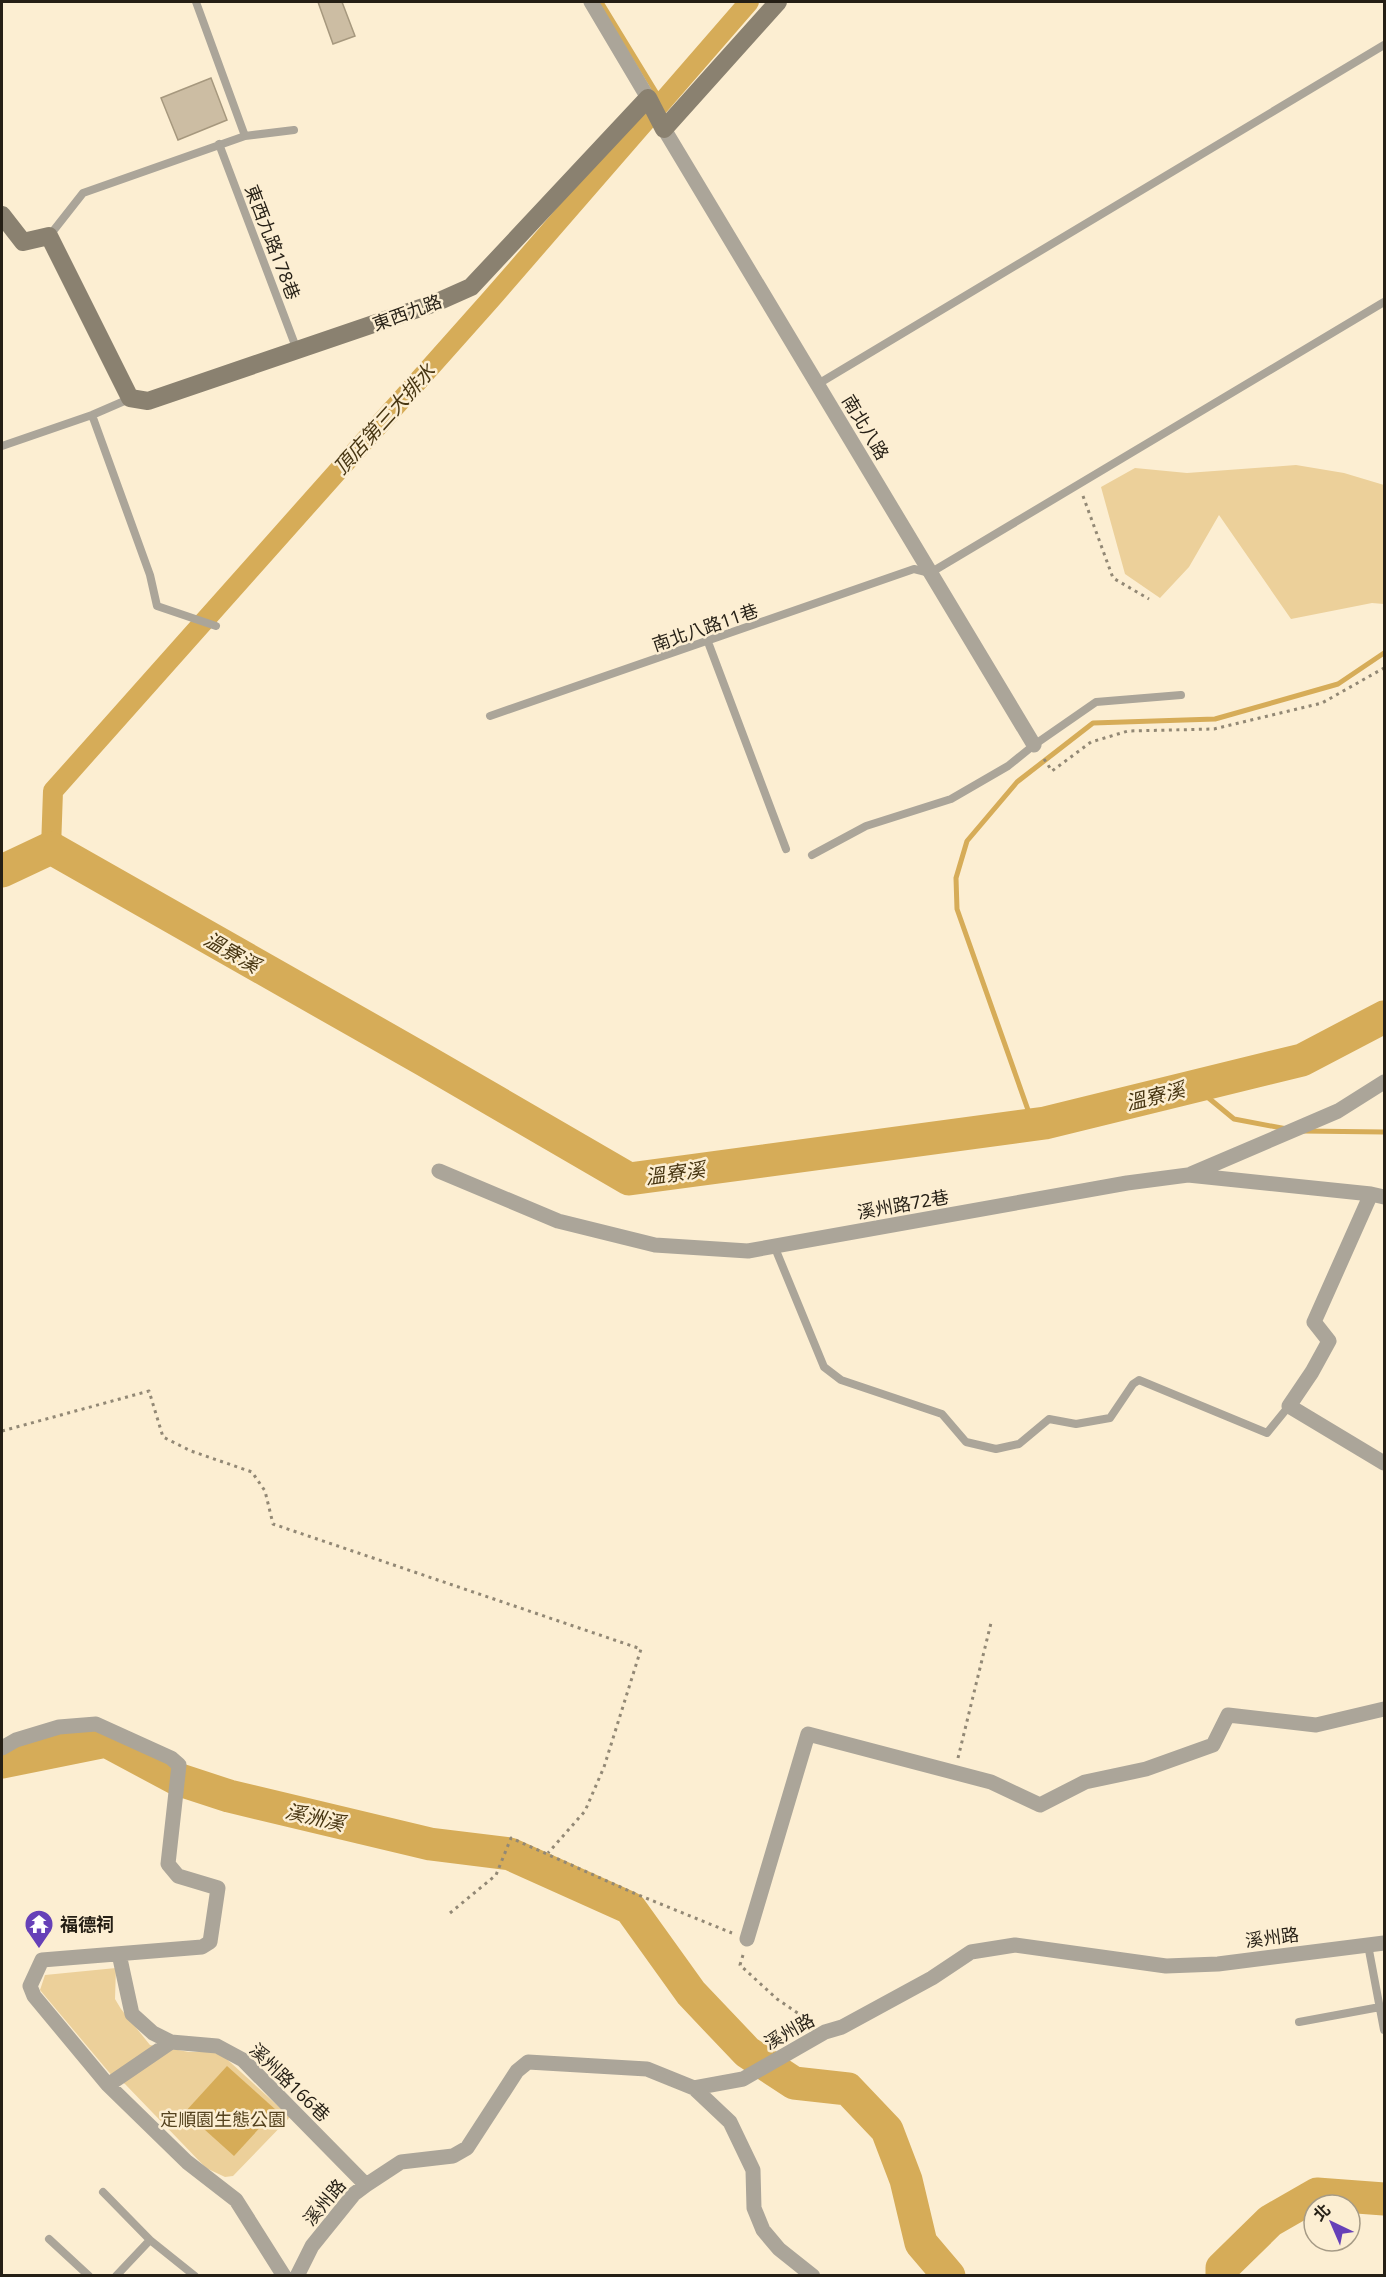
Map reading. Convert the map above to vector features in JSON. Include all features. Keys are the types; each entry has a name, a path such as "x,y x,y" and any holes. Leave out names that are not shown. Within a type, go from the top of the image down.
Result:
{"street":[{"path":"591,2 664,129 778,2"},
{"name":"東西九路","path":"130,398 148,401 435,303 471,287 648,98"},
{"name":"南北八路","path":"664,129 1034,745"},
{"path":"2,215 23,242 49,236 130,398"},
{"path":"1188,1175 1338,1111 1384,1082"},
{"name":"溪州路72巷","path":"439,1171 558,1221 655,1245 748,1251 775,1248 1127,1183 1188,1175 1378,1196"},
{"path":"1378,1196 1314,1322 1329,1341 1289,1406 1384,1463"},
{"path":"747,1939 808,1734 991,1782 1040,1805 1085,1782 1146,1769 1213,1745 1228,1715 1316,1725 1384,1709"},
{"path":"2,1748 16,1740 59,1727 96,1724 171,1758 179,1766 168,1864 170,1870 178,1876 218,1888 210,1942 202,1947 42,1960 30,1986 34,1996 108,2085 187,2162 236,2200 284,2276"},
{"name":"溪州路","path":"297,2276 312,2246 354,2194 366,2185 401,2162 453,2156 468,2148 517,2071 528,2062 647,2069 694,2088 743,2079 825,2032 842,2026 932,1978 971,1952 1015,1945 1166,1966 1218,1964 1384,1943"},
{"name":"溪州路166巷","path":"119,1954 132,2014 153,2033 171,2042 217,2046 243,2060 366,2185"},
{"path":"108,2085 171,2042"},
{"path":"694,2088 730,2122 753,2170 754,2208 763,2230 779,2249 813,2276"}],"lane":[{"path":"196,2 245,136"},
{"path":"818,384 1384,45"},
{"path":"49,236 83,193 245,136 294,130"},
{"name":"東西九路178巷","path":"219,144 298,351"},
{"path":"930,573 1384,302"},
{"path":"2,446 92,415 130,398"},
{"path":"92,415 150,575 157,606 216,626"},
{"name":"南北八路11巷","path":"490,716 914,570 930,573"},
{"path":"708,642 786,849"},
{"path":"812,855 866,826 951,799 1008,766 1096,702 1181,695"},
{"path":"775,1248 824,1367 841,1380 942,1414 966,1442 996,1449 1019,1444 1049,1419 1076,1424 1110,1418 1133,1384 1139,1380 1267,1433 1289,1406"},
{"path":"1368,1945 1384,2030"},
{"path":"1299,2022 1380,2007"},
{"path":"103,2192 150,2240 195,2276"},
{"path":"49,2239 89,2276"},
{"path":"116,2276 150,2240"}],"path":[{"path":"1079,483 1113,578 1149,599"},
{"path":"1047,764 1052,771 1091,742 1128,731 1214,729 1322,703 1384,668"},
{"path":"2,1431 149,1391 163,1437 191,1451 252,1472 265,1491 273,1524 641,1649 604,1767 585,1811 549,1853"},
{"path":"954,1772 991,1623"},
{"path":"450,1913 495,1875 512,1838 636,1894 747,1939 740,1965 777,1999 825,2032"}],"green space":[{"path":"1296,465 1344,473 1384,485 1384,604 1372,603 1291,619 1219,515 1189,567 1160,598 1125,574 1101,487 1135,468 1187,473"},
{"name":"定順園生態公園","path":"116,1968 115,1999 150,2045 189,2052 219,2052 290,2117 233,2176 225,2177 206,2168 125,2084 113,2077 40,1990 45,1975"}],"shaded area":[{"path":"227,2066 276,2110 234,2156 185,2112"}],"building":[{"path":"318,2 342,2 355,36 333,44"},
{"path":"211,78 227,120 178,140 161,98"}],"waterway":[{"path":"601,2 662,102"},
{"name":"頂店第三大排水","path":"51,848 53,791 491,299 749,2"},
{"path":"1033,1124 957,909 956,878 967,841 1017,782 1093,723 1215,719 1338,684 1384,653"},
{"name":"溫寮溪","path":"2,871 51,848 629,1179 1045,1123 1302,1060 1384,1017"},
{"path":"1194,1086 1234,1119 1287,1129"},
{"path":"1302,1131 1384,1132"},
{"name":"溪洲溪","path":"2,1762 106,1741 177,1779 229,1796 430,1844 510,1854 630,1908 691,1993 747,2052 794,2083 848,2089 887,2130 906,2180 921,2243 949,2276"},
{"path":"1222,2276 1222,2268 1270,2221 1317,2194 1384,2199"}],"place":[{"name":"福德祠","path":"39,1950"}]}
